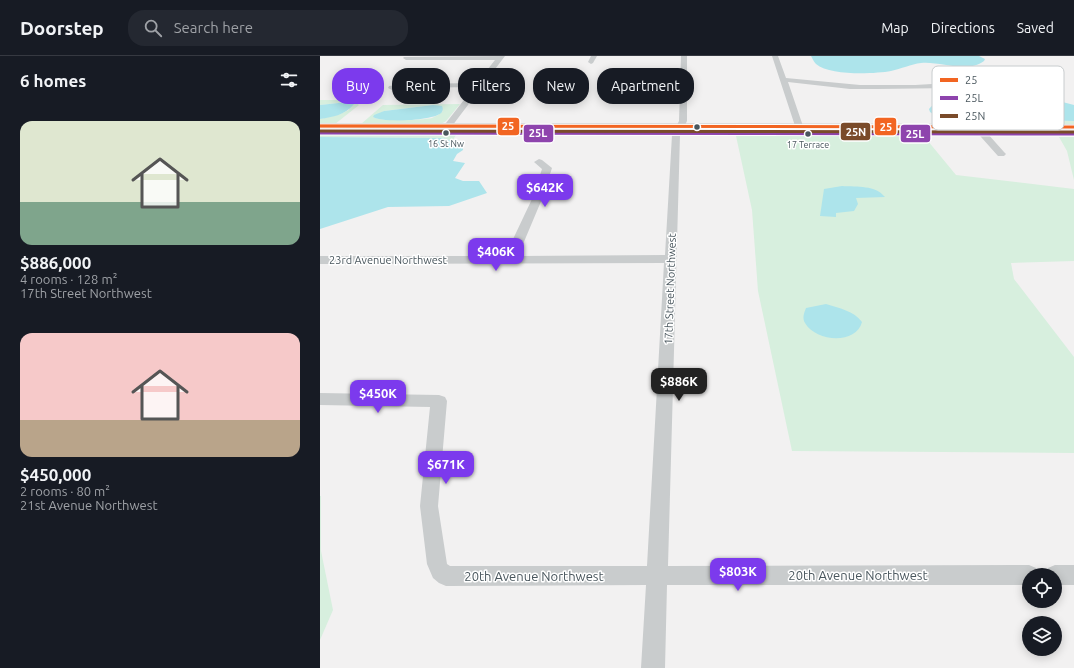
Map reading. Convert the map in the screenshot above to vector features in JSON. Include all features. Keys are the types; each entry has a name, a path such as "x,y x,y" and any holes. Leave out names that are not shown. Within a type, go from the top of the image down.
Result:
{"main road":[{"path":"320,126 446,129"},
{"path":"1064,127 1074,127"},
{"path":"320,131 446,129 932,129"},
{"path":"1011,130 1074,132"}],"street":[{"name":"17th Street Northwest","path":"653,668 671,260 678,129 683,121 684,56"},
{"path":"774,56 784,80 800,129"},
{"path":"406,58 501,57"},
{"path":"492,68 501,57"},
{"path":"784,80 813,80 853,87 932,87"},
{"path":"446,129 465,104"},
{"path":"980,130 1001,154"},
{"path":"510,260 543,184 547,168 539,162"},
{"name":"23rd Avenue Northwest","path":"320,260 671,260"},
{"name":"20th Avenue Northwest","path":"320,399 439,401 429,506 437,564 440,571 446,576 1022,575"},
{"path":"1062,575 1074,575"}],"green space":[{"path":"320,100 332,100 332,104 320,105"},
{"path":"348,104 359,105 335,124 320,124 320,119 349,110"},
{"path":"460,104 446,121 441,124 361,124 383,105","holes":["433,105 443,111 432,118 402,120 384,120 373,117 384,111"]},
{"path":"1064,121 1074,121 1074,125 1064,125"},
{"path":"320,135 456,135 452,141 443,138 320,137"},
{"path":"923,135 956,175 1074,189 1074,261 1011,263 1014,279 1074,357 1074,453 792,451 758,291 752,210 736,136"},
{"path":"1059,137 1074,137 1074,180 1067,151"},
{"path":"320,496 321,551 333,610 320,640"}],"water":[{"path":"811,56 979,56 985,59 974,66 921,63 891,71 874,73 831,71 816,64"},
{"path":"1064,102 1074,105 1074,121 1064,121"},
{"path":"354,104 343,113 320,119 320,105"},
{"path":"433,105 442,106 442,112 438,115 430,117 408,120 386,120 373,117 374,115 384,111"},
{"path":"932,106 932,113 930,112 929,109"},
{"path":"320,137 443,138 463,145 463,150 457,154 453,161 465,163 455,178 463,181 479,181 487,193 449,206 388,207 320,229"},
{"path":"842,186 876,190 885,197 856,198 858,204 854,211 836,213 836,217 820,216 824,189"},
{"path":"826,304 846,310 859,318 862,322 858,329 852,335 835,338 826,337 810,329 805,323 804,319 806,308"}],"transit line":[{"name":"25","path":"320,126 932,127"},
{"name":"25","path":"1064,127 1074,127"},
{"name":"25N","path":"320,131 1074,132"},
{"name":"25L","path":"320,133 1074,134"}],"place":[{"name":"16 St Nw","path":"446,133"},
{"name":"17 Terrace","path":"808,134"}]}
